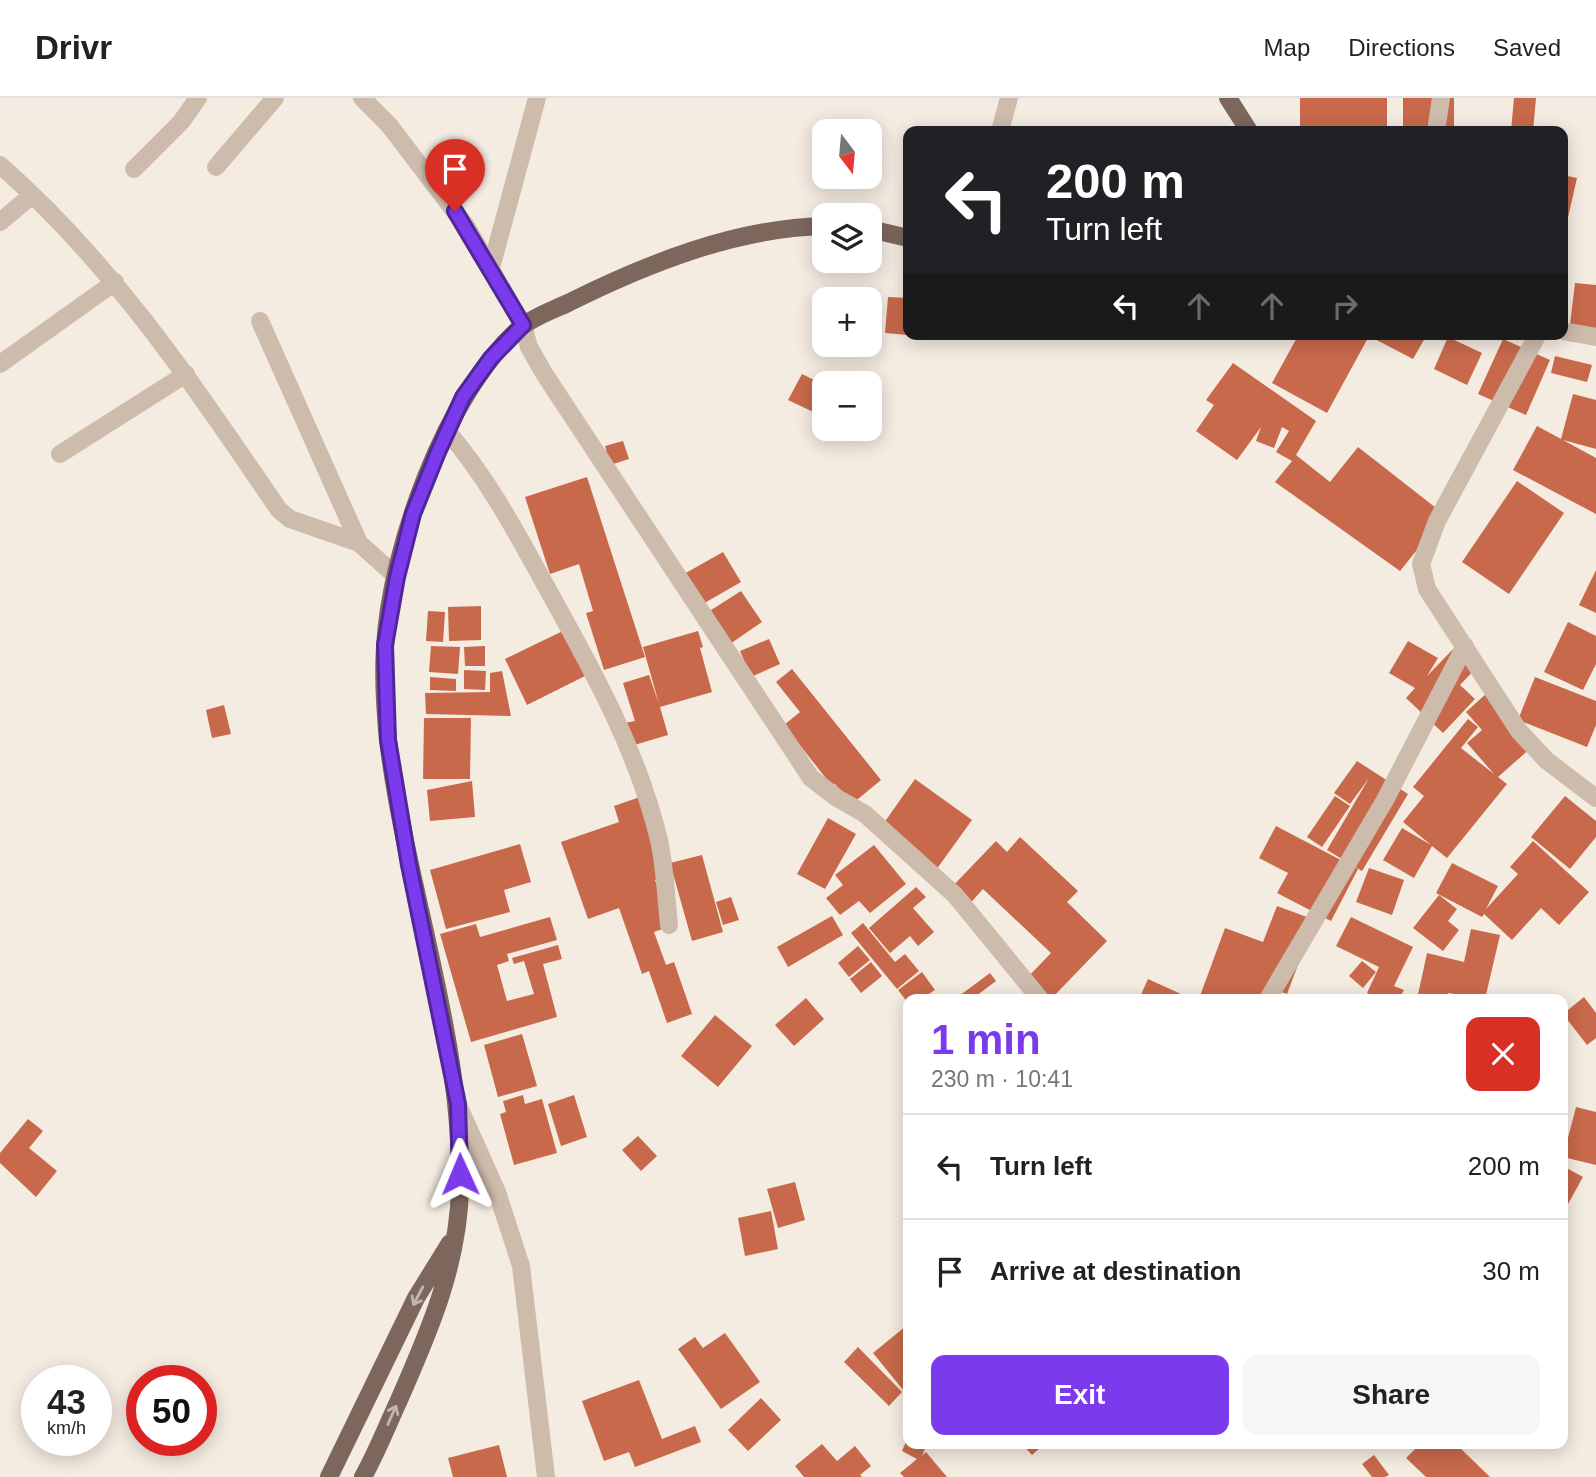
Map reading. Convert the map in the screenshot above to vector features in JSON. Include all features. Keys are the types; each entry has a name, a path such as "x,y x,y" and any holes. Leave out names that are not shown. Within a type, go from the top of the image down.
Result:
{"main road":[{"path":"1228,98 1246,126"},
{"path":"363,1477 431,1327 445,1286 460,1191 458,1104 409,865 388,740 385,645 397,577 413,514 463,397 491,358 523,325 602,286 670,260 737,238 812,228"},
{"path":"882,232 903,237"},
{"path":"329,1477 416,1298 453,1238"}],"street":[{"path":"134,169 181,122 198,98"},
{"path":"216,167 275,98"},
{"path":"362,98 389,125 434,180 491,268 523,325 529,348 545,375 811,778 836,798 865,814 956,895 1036,994"},
{"path":"491,268 537,98"},
{"path":"1001,126 1009,98"},
{"path":"1437,126 1441,98"},
{"path":"0,165 115,282 186,374 279,510 290,519 359,543 397,577"},
{"path":"0,222 32,195"},
{"path":"0,364 115,282"},
{"path":"260,321 359,543"},
{"path":"1568,332 1596,337"},
{"path":"1535,340 1437,521 1422,564 1427,589 1519,732 1546,760 1596,798"},
{"path":"60,454 186,374"},
{"path":"447,431 478,468 515,525 610,703 634,761 659,842 670,925"},
{"path":"1271,994 1385,800 1465,646"},
{"path":"458,1104 497,1192 521,1266 546,1477"}],"building":[{"path":"1300,98 1387,98 1387,126 1300,126"},
{"path":"1403,98 1454,98 1454,126 1403,126"},
{"path":"1514,98 1536,98 1533,126 1511,126"},
{"path":"1568,176 1577,178 1568,217"},
{"path":"1575,283 1596,285 1596,345 1568,341"},
{"path":"888,297 903,298 903,335 885,333"},
{"path":"1296,340 1367,340 1327,413 1272,383"},
{"path":"1377,340 1424,340 1413,359"},
{"path":"1447,340 1454,340 1482,353 1467,385 1434,369"},
{"path":"1503,340 1550,360 1526,415 1478,394"},
{"path":"1555,356 1592,365 1587,382 1551,373"},
{"path":"1233,363 1316,421 1296,455 1330,482 1358,447 1445,515 1400,571 1275,482 1292,461 1276,452 1289,431 1282,427 1274,448 1256,441 1261,427 1237,460 1196,431 1214,405 1206,400"},
{"path":"802,374 812,379 812,411 788,400"},
{"path":"1573,394 1596,400 1596,449 1563,440 1596,458 1596,514 1513,470 1537,426 1561,439"},
{"path":"623,441 629,459 610,465 605,446"},
{"path":"587,477 645,657 604,670 586,613 593,611 579,564 550,574 525,497"},
{"path":"1517,481 1564,513 1509,594 1462,562"},
{"path":"723,552 741,582 701,605 684,574"},
{"path":"1596,570 1596,613 1579,605"},
{"path":"741,591 762,622 730,644 708,612"},
{"path":"481,606 481,640 449,641 448,607"},
{"path":"428,611 445,612 443,642 426,641"},
{"path":"1568,622 1596,636 1596,664 1583,690 1544,672"},
{"path":"567,629 589,674 527,705 505,659"},
{"path":"698,631 712,692 660,707 668,735 631,746 624,723 635,721 623,683 649,675 659,704 643,647"},
{"path":"769,639 780,664 751,677 740,651"},
{"path":"1408,641 1438,658 1427,676 1459,643 1481,663 1460,685 1475,699 1443,733 1406,698 1415,688 1389,673"},
{"path":"431,646 460,647 458,674 429,672"},
{"path":"485,646 485,666 465,666 464,647"},
{"path":"792,669 881,780 852,804 835,784 832,786 784,725 800,712 776,682"},
{"path":"464,670 486,671 485,690 464,689"},
{"path":"502,671 511,716 426,714 425,693 490,692 490,673"},
{"path":"430,677 456,679 456,691 430,690"},
{"path":"1535,677 1596,701 1596,725 1587,747 1518,720"},
{"path":"1487,693 1533,746 1498,777 1507,784 1447,858 1432,846 1414,878 1383,860 1402,828 1431,845 1403,822 1424,796 1413,787 1468,719 1478,727 1461,748 1494,774 1467,743 1482,730 1466,712"},
{"path":"224,705 231,734 212,738 206,710"},
{"path":"424,718 471,718 470,779 423,779"},
{"path":"1357,761 1408,794 1362,871 1327,850 1369,778 1350,804 1334,793"},
{"path":"915,779 972,820 936,870 881,827"},
{"path":"472,781 475,817 430,821 427,790"},
{"path":"1335,796 1350,806 1322,847 1307,837"},
{"path":"1565,796 1596,821 1596,837 1570,869 1531,837"},
{"path":"640,797 667,876 655,880 671,926 654,932 666,965 674,962 692,1014 667,1023 649,971 642,974 619,908 588,919 561,842 619,822 614,806"},
{"path":"828,818 856,834 825,889 797,874"},
{"path":"1276,826 1358,869 1331,921 1277,893 1288,873 1259,858"},
{"path":"1020,837 1078,891 1067,902 1107,941 1056,994 1040,994 1025,980 1051,953 983,889 966,908 948,891 996,841 1007,852"},
{"path":"1533,841 1589,892 1559,925 1541,908 1512,940 1484,914 1482,917 1436,893 1452,863 1498,886 1486,909 1518,874 1510,867"},
{"path":"520,844 531,882 504,890 510,912 446,929 430,870"},
{"path":"874,845 906,884 870,913 859,901 840,915 826,898 843,885 835,875"},
{"path":"702,855 723,932 692,941 670,863"},
{"path":"1369,868 1404,880 1392,915 1356,902"},
{"path":"916,887 926,897 913,908 934,932 918,946 910,936 890,953 869,928"},
{"path":"1439,895 1457,909 1448,921 1459,930 1443,951 1413,928"},
{"path":"731,897 739,920 723,925 716,902"},
{"path":"1277,906 1315,920 1287,994 1270,988 1268,994 1201,994 1225,928 1263,942"},
{"path":"832,916 843,935 788,967 777,947"},
{"path":"550,917 557,940 507,954 509,961 497,965 507,1001 534,994 524,961 514,964 512,958 558,945 562,959 543,964 557,1017 471,1042 440,934 476,924 480,937"},
{"path":"1351,917 1413,947 1394,986 1404,990 1402,994 1367,993 1379,967 1336,946"},
{"path":"863,923 895,962 905,954 919,971 897,989 851,933"},
{"path":"1471,929 1500,935 1486,994 1418,994 1427,953 1464,962"},
{"path":"858,946 870,960 849,977 838,963"},
{"path":"1362,961 1376,972 1363,988 1349,976"},
{"path":"871,962 882,976 861,993 850,979"},
{"path":"922,972 935,990 929,994 903,994 903,996 898,990"},
{"path":"990,973 996,981 979,994 962,994"},
{"path":"1148,979 1181,994 1141,994"},
{"path":"1584,997 1596,1013 1596,1038 1587,1045 1568,1020 1568,1010"},
{"path":"806,998 824,1019 794,1046 775,1025"},
{"path":"715,1015 752,1046 718,1087 681,1056"},
{"path":"522,1034 537,1086 498,1097 484,1045"},
{"path":"523,1095 525,1104 542,1099 557,1153 514,1165 500,1114 506,1112 503,1101"},
{"path":"574,1095 587,1137 561,1146 548,1104"},
{"path":"1576,1107 1596,1112 1596,1165 1568,1158 1568,1138"},
{"path":"28,1119 43,1131 29,1148 57,1171 36,1197 0,1163 0,1153"},
{"path":"638,1136 657,1156 641,1171 622,1150"},
{"path":"1568,1169 1583,1177 1568,1204"},
{"path":"795,1182 805,1220 778,1228 767,1189"},
{"path":"771,1211 778,1249 745,1256 738,1218"},
{"path":"903,1328 903,1390 873,1353"},
{"path":"725,1333 760,1382 721,1409 678,1349 695,1337 703,1348"},
{"path":"858,1347 902,1392 889,1406 844,1362"},
{"path":"639,1380 662,1439 695,1426 701,1442 635,1467 629,1452 604,1461 582,1401"},
{"path":"761,1398 781,1420 748,1451 728,1430"},
{"path":"822,1444 837,1461 855,1446 871,1466 860,1475 862,1477 804,1477 795,1466"},
{"path":"499,1445 507,1477 453,1477 448,1458"},
{"path":"903,1449 925,1449 922,1456 926,1452 947,1477 904,1477 900,1473 917,1459 902,1451"},
{"path":"1027,1449 1039,1449 1032,1455"},
{"path":"1415,1449 1461,1449 1490,1477 1426,1477 1406,1458"},
{"path":"1374,1455 1389,1475 1372,1477 1362,1464"}],"route":[{"path":"455,211 523,325 491,358 463,397 413,514 391,603 385,645 385,697 388,740 409,865 458,1104 460,1174"}]}
